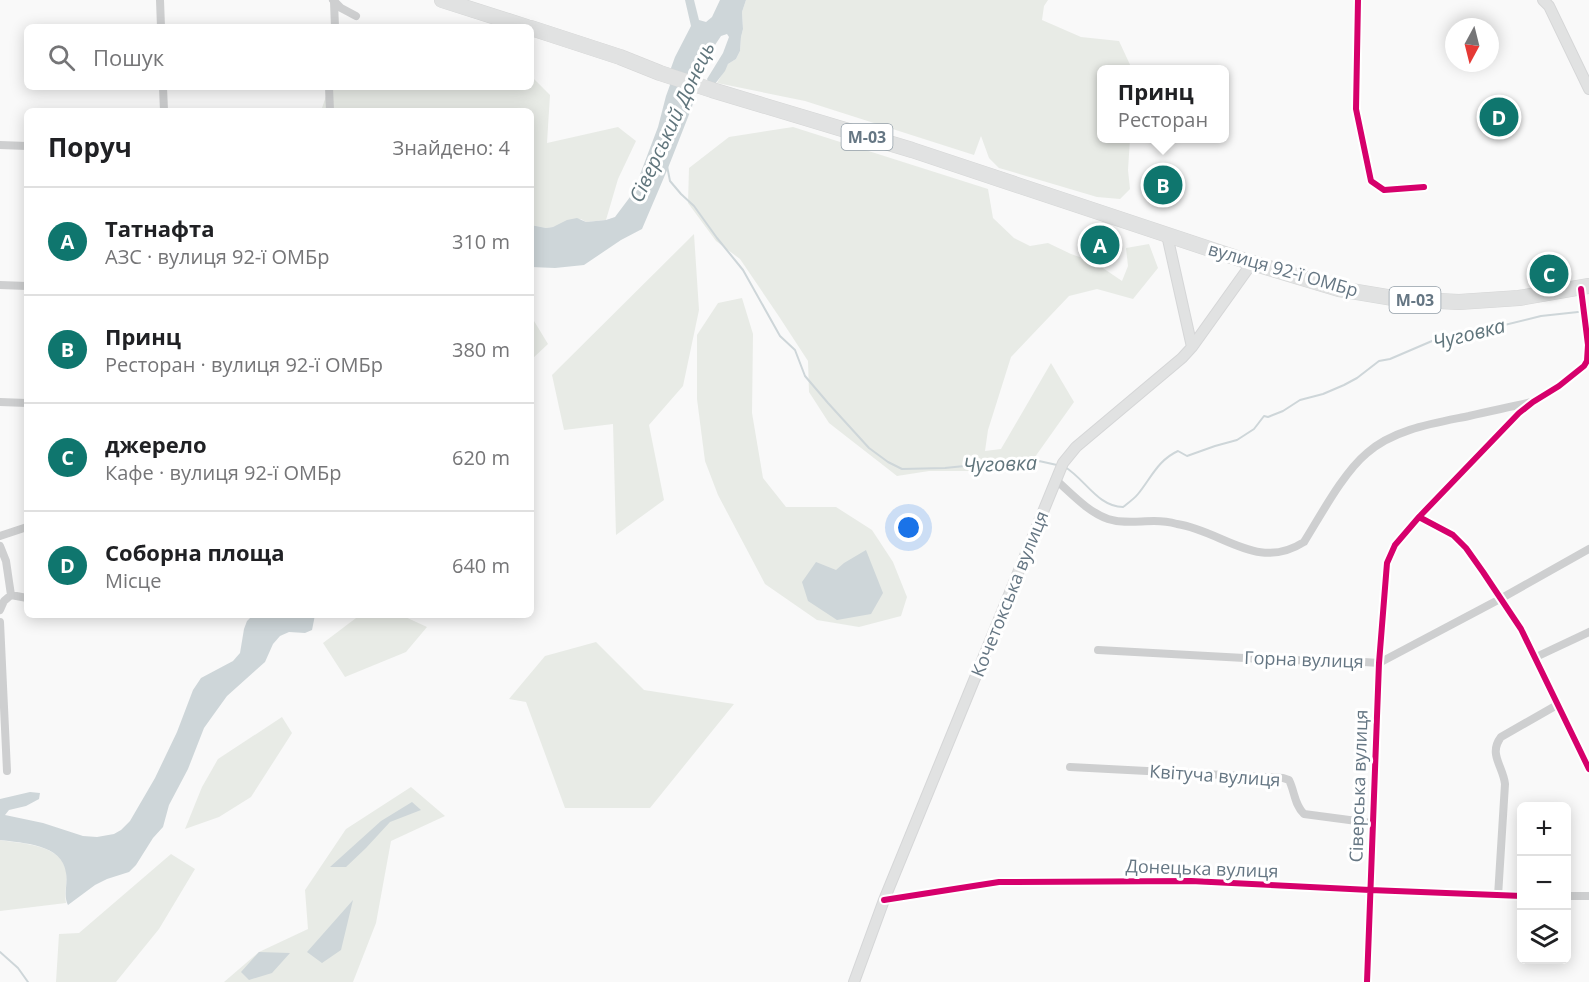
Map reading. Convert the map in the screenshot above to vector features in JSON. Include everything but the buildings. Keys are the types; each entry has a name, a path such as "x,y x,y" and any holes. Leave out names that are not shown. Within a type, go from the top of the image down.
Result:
{"highway":[{"name":"М-03","path":"442,0 517,24"},
{"name":"вулиця 92-ї ОМБр","path":"534,30 712,90 912,150 1252,263 1339,289 1399,299 1489,301 1585,287"}],"main road":[{"path":"1543,0 1549,6 1589,89"},
{"path":"1167,234 1192,347"},
{"name":"Кочетокська вулиця","path":"854,982 884,900 1060,471 1076,447 1182,358 1252,263"}],"street":[{"path":"160,0 161,24"},
{"path":"1358,0 1356,109 1371,182 1384,190 1424,187"},
{"path":"334,1 341,8 356,16"},
{"path":"334,1 335,24"},
{"path":"163,90 164,108"},
{"path":"329,90 330,108"},
{"path":"0,145 24,146"},
{"path":"0,285 24,286"},
{"path":"1060,471 1095,513 1108,519 1179,524 1254,552 1281,553 1293,549 1304,542 1352,467 1368,451 1403,432 1429,424 1533,402 1559,386 1584,366 1589,355 1585,287"},
{"path":"0,402 24,403"},
{"name":"Сіверська вулиця","path":"1366,982 1379,663 1387,563 1395,544 1419,517 1519,413 1533,402"},
{"path":"1419,517 1453,536 1466,548 1521,629 1589,769"},
{"path":"0,536 24,528"},
{"path":"0,546 6,561 11,595"},
{"name":"Горна вулиця","path":"1098,650 1379,663 1589,549"},
{"path":"11,595 24,597"},
{"path":"0,610 4,601 11,595"},
{"path":"0,622 8,771"},
{"path":"1536,657 1589,632"},
{"path":"1498,896 1505,784 1496,757 1497,743 1501,737 1557,705"},
{"name":"Квітуча вулиця","path":"1070,767 1283,778 1289,780 1293,788 1294,799 1304,814 1372,823"},
{"name":"Донецька вулиця","path":"884,900 999,882 1191,881 1517,896"},
{"path":"1571,896 1589,896"}],"shaded area":[{"path":"746,0 1048,0 1044,6 1042,20 1081,37 1119,41 1130,65 1097,65 1097,143 1130,143 1128,170 1130,189 1120,199 1097,197 999,168 989,158 981,136 974,155 805,101 717,83 728,64 736,59 740,51 743,29 742,12"},
{"path":"534,79 550,95 547,143 618,127 636,141 618,179 606,220 586,222 581,219 546,228 534,226 534,108 322,108 328,90 534,90"},
{"path":"793,127 988,189 993,218 1014,238 1030,246 1048,243 1094,262 1122,281 1128,266 1126,248 1149,244 1158,268 1133,299 1097,289 1069,296 1011,357 988,430 985,451 1001,449 1051,363 1074,402 1030,464 989,471 929,471 897,476 829,423 809,392 808,361 740,259 716,241 688,203 689,168 729,137"},
{"path":"694,234 699,310 683,386 649,425 664,500 616,535 613,424 564,430 552,375"},
{"path":"742,298 753,334 752,413 763,478 786,507 836,507 872,530 893,562 907,597 901,616 859,627 817,620 765,584 718,495 705,461 697,399 697,335 718,303"},
{"path":"534,321 548,344 534,357"},
{"path":"356,618 408,618 427,627 406,652 345,677 323,643"},
{"path":"596,642 644,690 734,704 650,808 565,808 526,702 509,699 545,656"},
{"path":"282,717 292,733 251,797 219,817 185,829 202,787 218,759"},
{"path":"411,787 445,816 391,841 376,923 353,982 224,982 259,952 308,929 305,890 346,829"},
{"path":"0,840 38,846 56,854 66,870 66,903 0,911"},
{"path":"171,854 195,869 159,929 116,982 56,982 59,934 79,933"}],"water":[{"name":"Сіверський Донець","path":"685,0 694,0 699,20 706,22 712,17 720,0 746,0 742,12 743,29 740,51 715,84 707,79 723,53 729,37 727,34 721,36 713,48 700,72 692,107 642,229 584,265 534,267 534,226 553,227 577,218 586,222 606,220 615,217 633,193 658,127 670,85 671,68 691,26"},
{"path":"866,550 883,593 871,614 837,620 808,601 802,582 816,562 836,570"},
{"path":"250,618 314,618 312,630 305,633 289,632 280,636 273,644 265,662 227,696 204,728 188,769 169,805 163,827 136,865 129,872 95,885 68,905 66,873 58,856 30,844 0,840 0,799 30,792 40,793 39,799 26,806 9,810 5,815 43,823 83,836 97,837 114,834 121,830 130,821 155,778 177,732 193,690 201,678 233,661 240,653 247,621"},
{"path":"412,802 421,810 390,822 346,867 330,867 381,821"},
{"path":"353,900 341,950 322,963 307,952"},
{"path":"259,952 290,953 272,973 249,980 241,972"}],"waterway":[{"name":"Чуговка","path":"667,166 670,181 694,206 743,270 780,336 795,350 805,376 869,448 902,469 1039,461 1057,465"},
{"name":"Чуговка","path":"1065,467 1099,498 1114,506 1123,507 1136,496 1160,464 1178,451 1187,456 1237,440 1254,429 1264,416 1268,417 1300,400 1344,385 1379,361 1390,359 1439,338 1459,333 1484,330 1541,316 1578,312"},
{"path":"0,952 18,968 28,982"}],"cycle path":[{"path":"1358,0 1356,109 1371,181 1384,190 1424,187"},
{"path":"1367,982 1379,663 1387,563 1395,545 1419,517 1519,413 1584,366 1587,361 1588,345 1581,289"},
{"path":"1419,517 1453,535 1466,548 1483,572 1521,629 1589,769"},
{"path":"884,900 999,882 1191,881 1517,896"}],"place":[{"name":"Соборна площа","path":"1499,117"},
{"name":"Принц","path":"1163,185"},
{"name":"Татнафта","path":"1100,245"},
{"name":"джерело","path":"1549,274"}]}
